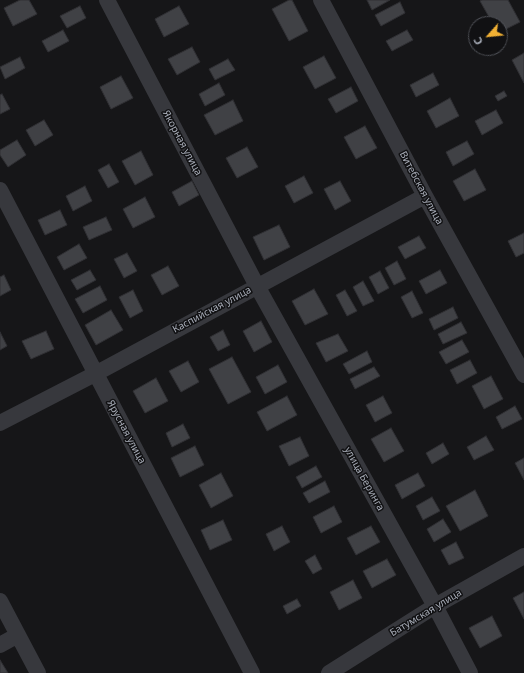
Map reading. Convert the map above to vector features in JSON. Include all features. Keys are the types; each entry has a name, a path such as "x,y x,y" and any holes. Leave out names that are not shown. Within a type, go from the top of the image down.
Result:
{"street":[{"name":"Якорная улица","path":"107,0 257,286"},
{"name":"Витебская улица","path":"321,0 425,196 523,373"},
{"name":"Ярусная улица","path":"0,190 252,673"},
{"name":"Каспийская улица","path":"0,423 95,374 425,196"},
{"name":"улица Беринга","path":"257,286 435,606 470,673"},
{"name":"Батумская улица","path":"329,673 435,606 524,556"},
{"path":"0,601 38,673"},
{"path":"0,645 18,635"}],"building":[{"path":"20,0 29,0 37,14 13,26 4,8"},
{"path":"289,0 292,0 308,31 289,41 272,9"},
{"path":"367,0 390,0 372,10"},
{"path":"508,0 520,22 508,28 508,16 488,16 480,1"},
{"path":"400,2 405,13 381,26 375,15"},
{"path":"80,6 86,18 67,28 60,16"},
{"path":"179,6 189,24 164,37 155,19"},
{"path":"63,30 69,41 48,52 42,41"},
{"path":"407,30 413,40 392,51 386,41"},
{"path":"192,47 200,62 177,75 168,59"},
{"path":"524,53 524,83 512,60"},
{"path":"324,56 336,78 315,89 303,67"},
{"path":"20,57 25,68 5,79 0,67"},
{"path":"228,59 235,70 215,80 209,69"},
{"path":"433,73 439,85 416,97 410,85"},
{"path":"121,76 133,98 111,109 100,87"},
{"path":"219,83 225,95 205,106 199,94"},
{"path":"351,87 358,101 336,113 328,99"},
{"path":"504,91 507,96 498,101 495,96"},
{"path":"2,94 10,109 0,114 0,95"},
{"path":"450,98 459,116 436,128 427,111"},
{"path":"233,100 243,121 215,135 204,115"},
{"path":"496,110 503,123 482,135 475,121"},
{"path":"44,120 53,135 35,146 26,130"},
{"path":"365,126 377,148 356,159 344,137"},
{"path":"17,140 26,155 8,167 0,155 0,150"},
{"path":"467,141 474,154 453,166 446,152"},
{"path":"247,147 258,167 237,178 226,158"},
{"path":"141,151 153,175 135,185 122,161"},
{"path":"109,164 119,182 108,188 98,170"},
{"path":"475,169 486,190 464,201 453,181"},
{"path":"304,176 313,193 294,203 285,186"},
{"path":"192,181 199,195 179,206 172,192"},
{"path":"340,181 351,201 335,210 324,189"},
{"path":"85,186 92,201 73,211 66,196"},
{"path":"145,197 155,217 133,228 123,209"},
{"path":"60,210 67,225 45,235 38,220"},
{"path":"106,217 112,230 89,240 83,227"},
{"path":"279,225 290,247 264,260 253,237"},
{"path":"524,233 524,253 516,257 508,241"},
{"path":"419,236 426,248 405,259 398,247"},
{"path":"79,244 87,258 64,270 57,257"},
{"path":"127,253 137,271 124,278 114,259"},
{"path":"397,261 406,279 394,285 385,268"},
{"path":"168,266 179,286 162,295 151,275"},
{"path":"90,270 96,280 77,290 71,280"},
{"path":"440,270 447,283 426,294 419,281"},
{"path":"380,271 389,288 378,294 369,277"},
{"path":"4,275 11,290 0,296 0,277"},
{"path":"363,281 374,301 363,306 353,287"},
{"path":"100,286 107,300 83,313 75,299"},
{"path":"314,289 328,314 305,325 292,301"},
{"path":"133,290 143,311 130,318 119,297"},
{"path":"345,290 357,311 347,316 336,295"},
{"path":"412,291 423,313 412,318 401,297"},
{"path":"453,307 458,318 434,330 429,319"},
{"path":"111,310 123,330 96,345 85,325"},
{"path":"261,321 272,342 254,352 243,331"},
{"path":"461,322 467,333 443,344 438,334"},
{"path":"223,330 230,345 218,351 210,337"},
{"path":"46,331 54,349 31,359 22,341"},
{"path":"0,332 7,346 0,350"},
{"path":"338,334 348,351 326,362 316,343"},
{"path":"462,340 469,352 446,364 439,352"},
{"path":"367,351 372,362 349,374 343,364"},
{"path":"232,357 251,392 228,404 209,369"},
{"path":"470,360 477,373 457,384 450,370"},
{"path":"188,361 199,382 181,392 169,371"},
{"path":"278,365 287,382 265,394 256,377"},
{"path":"374,367 380,376 355,389 350,379"},
{"path":"491,376 503,399 484,409 472,386"},
{"path":"156,378 168,401 145,413 133,391"},
{"path":"287,396 297,415 267,431 257,412"},
{"path":"383,396 392,413 375,422 366,405"},
{"path":"515,406 522,419 502,429 496,417"},
{"path":"183,424 190,438 172,447 166,433"},
{"path":"391,428 404,451 384,462 371,439"},
{"path":"486,436 494,450 474,460 467,447"},
{"path":"300,437 309,456 289,466 279,446"},
{"path":"443,443 449,454 432,464 426,453"},
{"path":"195,446 204,465 180,477 171,458"},
{"path":"524,458 524,480 515,463"},
{"path":"316,466 322,477 302,488 296,477"},
{"path":"221,473 233,496 211,508 199,485"},
{"path":"418,473 425,486 402,499 395,485"},
{"path":"325,481 330,492 309,503 303,493"},
{"path":"475,490 488,516 460,531 446,506"},
{"path":"432,497 440,511 423,520 416,506"},
{"path":"334,506 342,522 321,533 313,517"},
{"path":"443,519 451,532 434,542 427,529"},
{"path":"223,520 232,540 210,550 201,530"},
{"path":"282,526 290,542 274,551 266,534"},
{"path":"371,526 380,542 356,555 347,538"},
{"path":"456,542 464,558 449,565 441,550"},
{"path":"315,555 322,569 313,574 305,561"},
{"path":"387,559 396,575 372,588 363,571"},
{"path":"353,580 362,598 339,610 330,592"},
{"path":"524,592 524,619 513,598"},
{"path":"297,599 301,606 287,614 283,606"},
{"path":"492,616 502,636 480,648 469,628"},
{"path":"0,660 8,673 0,673"}]}
